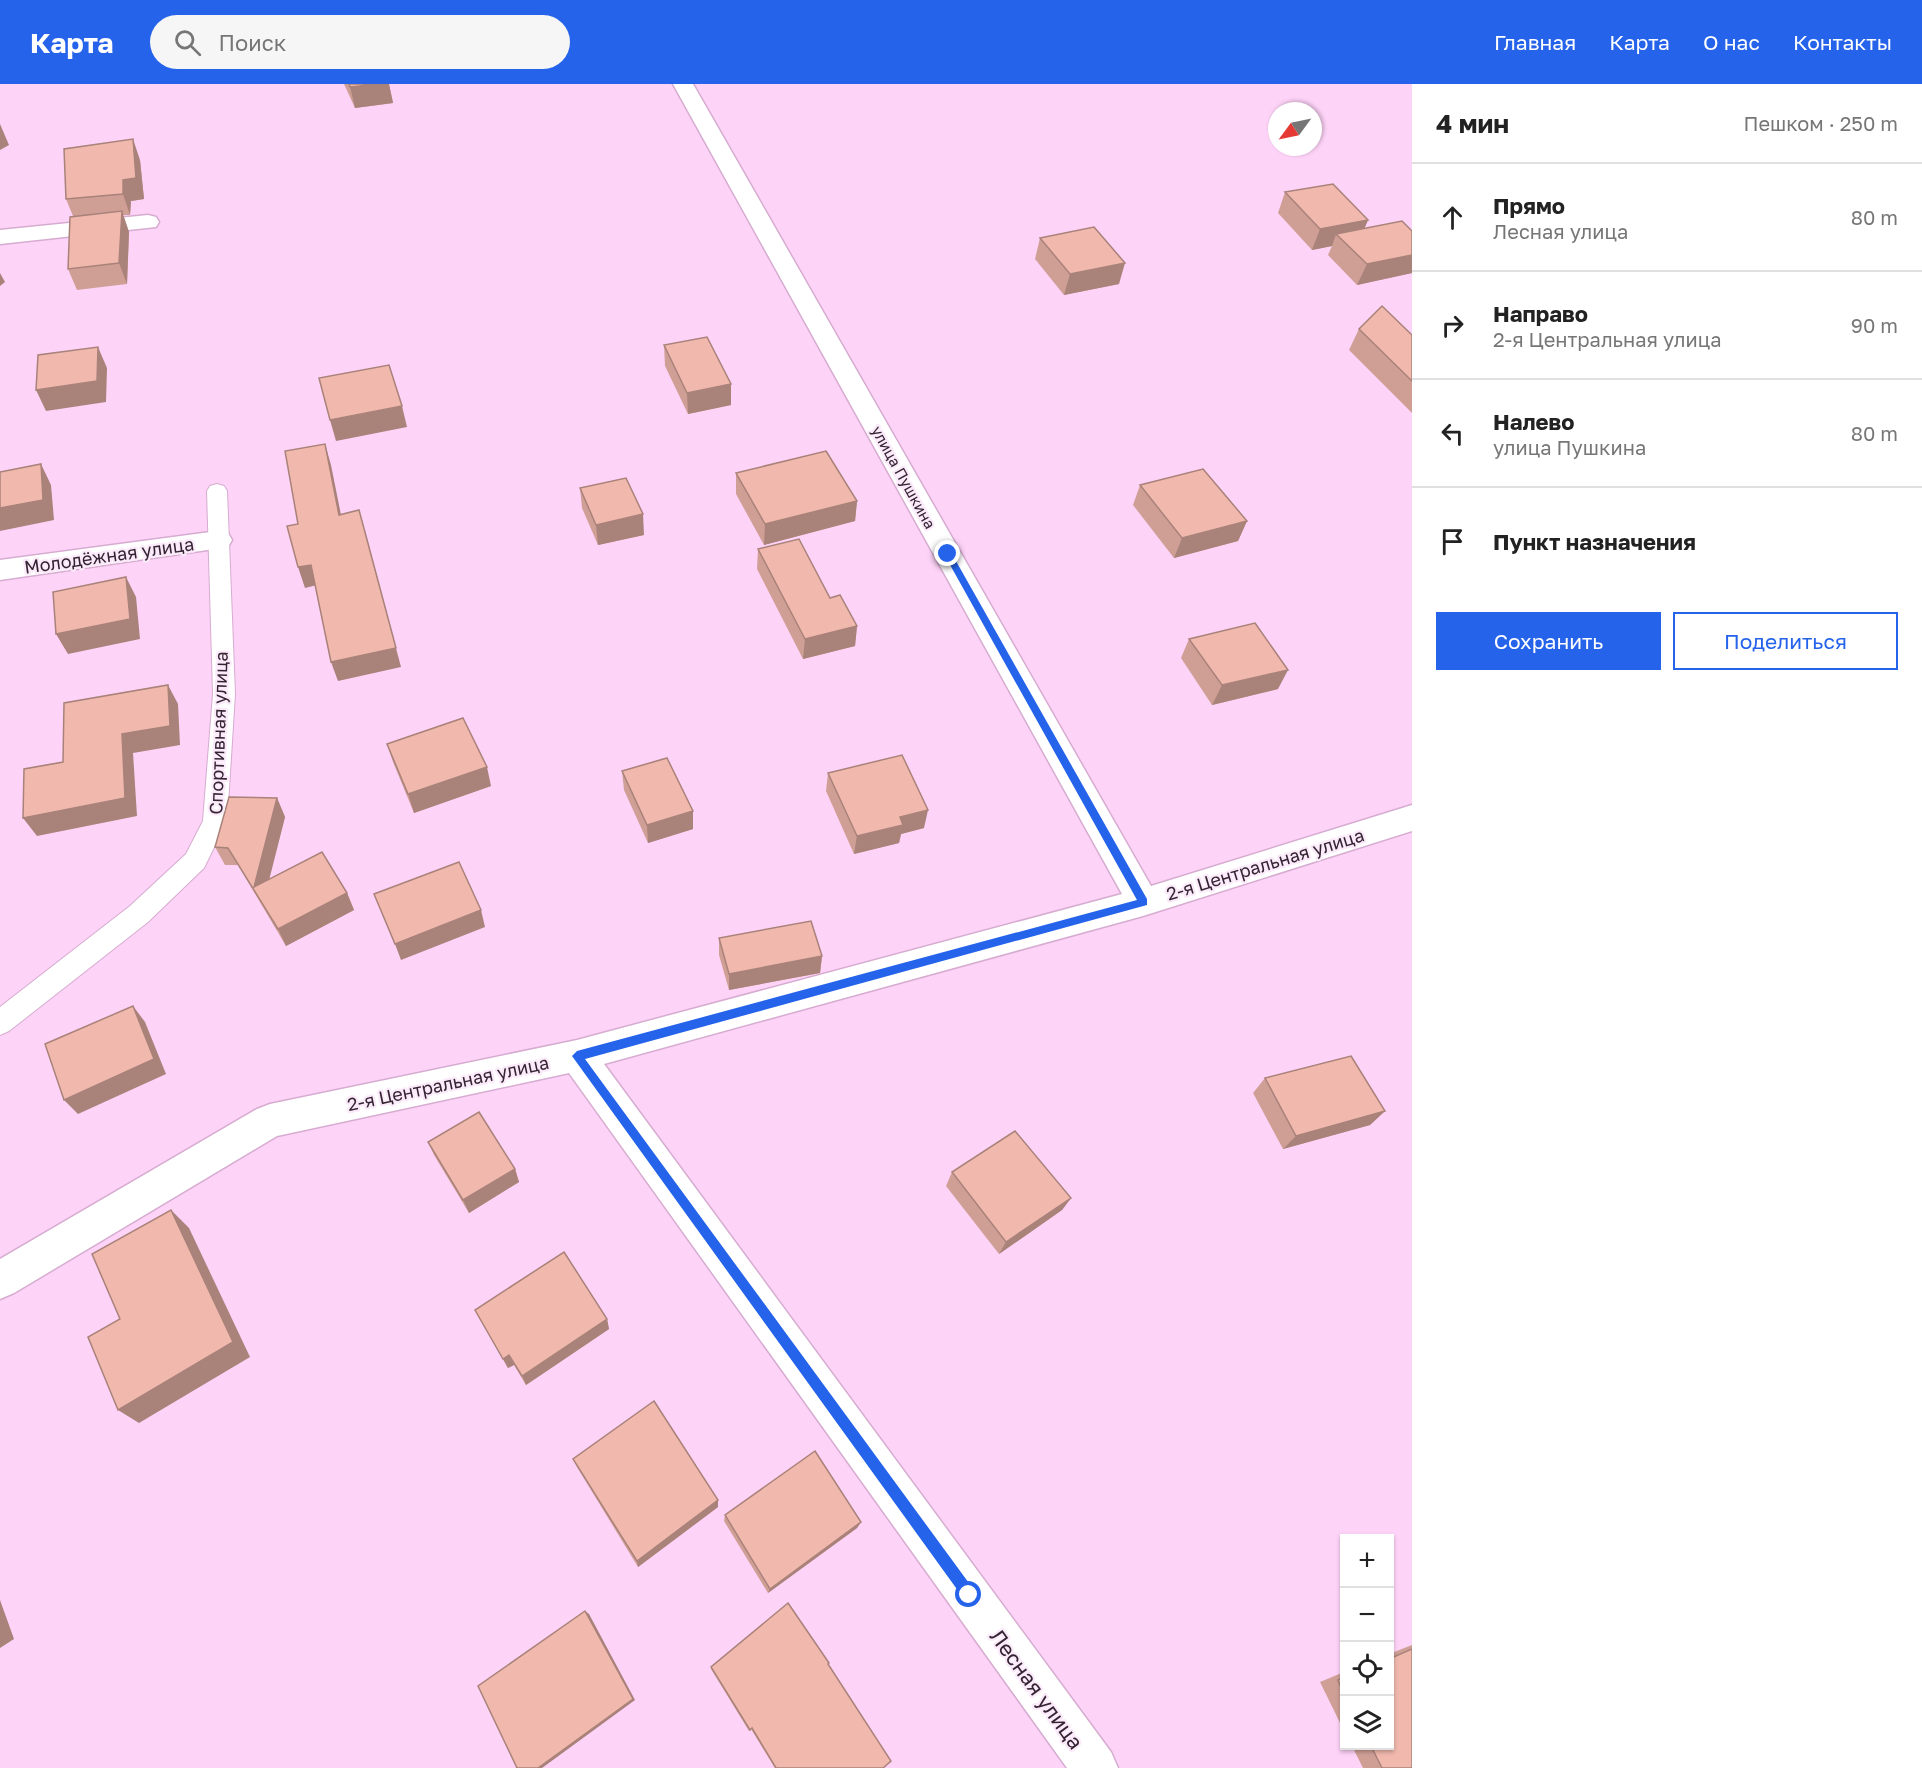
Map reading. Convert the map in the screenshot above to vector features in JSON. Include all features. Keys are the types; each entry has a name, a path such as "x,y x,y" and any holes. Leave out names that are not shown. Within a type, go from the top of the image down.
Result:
{"street":[{"name":"улица Пушкина","path":"683,84 1143,902"},
{"path":"0,237 148,222"},
{"name":"Молодёжная улица","path":"0,570 218,540"},
{"name":"2-я Центральная улица","path":"0,1280 270,1121 577,1056 1143,902 1412,818"},
{"name":"Лесная улица","path":"577,1056 1095,1768"}],"lane":[{"name":"Спортивная улица","path":"0,1023 139,914 195,861 215,821 224,694 217,491"}],"building":[{"path":"349,84 378,84 350,87"},
{"path":"133,139 136,178 123,180 123,194 66,199 64,149"},
{"path":"1333,184 1368,220 1320,229 1285,192"},
{"path":"122,211 119,263 68,269 70,217"},
{"path":"1402,221 1412,231 1412,255 1367,264 1336,234"},
{"path":"1094,227 1125,263 1070,274 1040,238"},
{"path":"1382,306 1412,335 1412,381 1359,329"},
{"path":"707,337 731,384 687,393 664,345"},
{"path":"98,347 97,381 36,390 38,355"},
{"path":"389,365 402,406 330,420 319,378"},
{"path":"325,444 339,515 359,510 396,648 331,662 311,565 298,567 287,526 298,524 285,451"},
{"path":"826,451 857,501 765,524 736,473"},
{"path":"41,464 43,500 0,508 0,472"},
{"path":"1203,469 1247,521 1182,538 1140,485"},
{"path":"626,478 643,514 596,525 580,488"},
{"path":"799,539 830,598 840,595 857,626 805,639 758,549"},
{"path":"126,577 130,619 56,634 53,592"},
{"path":"1255,623 1288,670 1222,685 1189,639"},
{"path":"168,685 170,726 122,734 125,798 23,818 24,769 63,762 64,703"},
{"path":"463,718 487,767 408,794 387,744"},
{"path":"902,755 928,810 900,817 903,825 857,836 828,773"},
{"path":"667,758 693,811 647,825 622,771"},
{"path":"229,797 277,798 254,887 322,852 347,893 278,929 228,848 215,847"},
{"path":"459,862 481,910 395,944 374,894"},
{"path":"811,921 822,956 729,974 719,938"},
{"path":"133,1006 154,1059 64,1100 45,1044"},
{"path":"1351,1056 1385,1111 1296,1136 1265,1078"},
{"path":"479,1112 515,1169 463,1200 428,1142"},
{"path":"1015,1131 1071,1198 1006,1242 952,1172"},
{"path":"171,1210 233,1342 118,1410 88,1337 120,1319 92,1254"},
{"path":"564,1252 607,1319 522,1376 509,1355 503,1359 475,1310"},
{"path":"654,1401 718,1500 637,1561 573,1459"},
{"path":"815,1451 861,1522 770,1589 725,1515"},
{"path":"788,1603 891,1761 883,1768 776,1768 711,1667"},
{"path":"585,1611 633,1699 538,1768 517,1768 478,1686"},
{"path":"1412,1649 1412,1768 1382,1768 1373,1750 1394,1750 1394,1657"}],"route":[{"path":"948,554 1143,902 577,1056 969,1595"}]}
